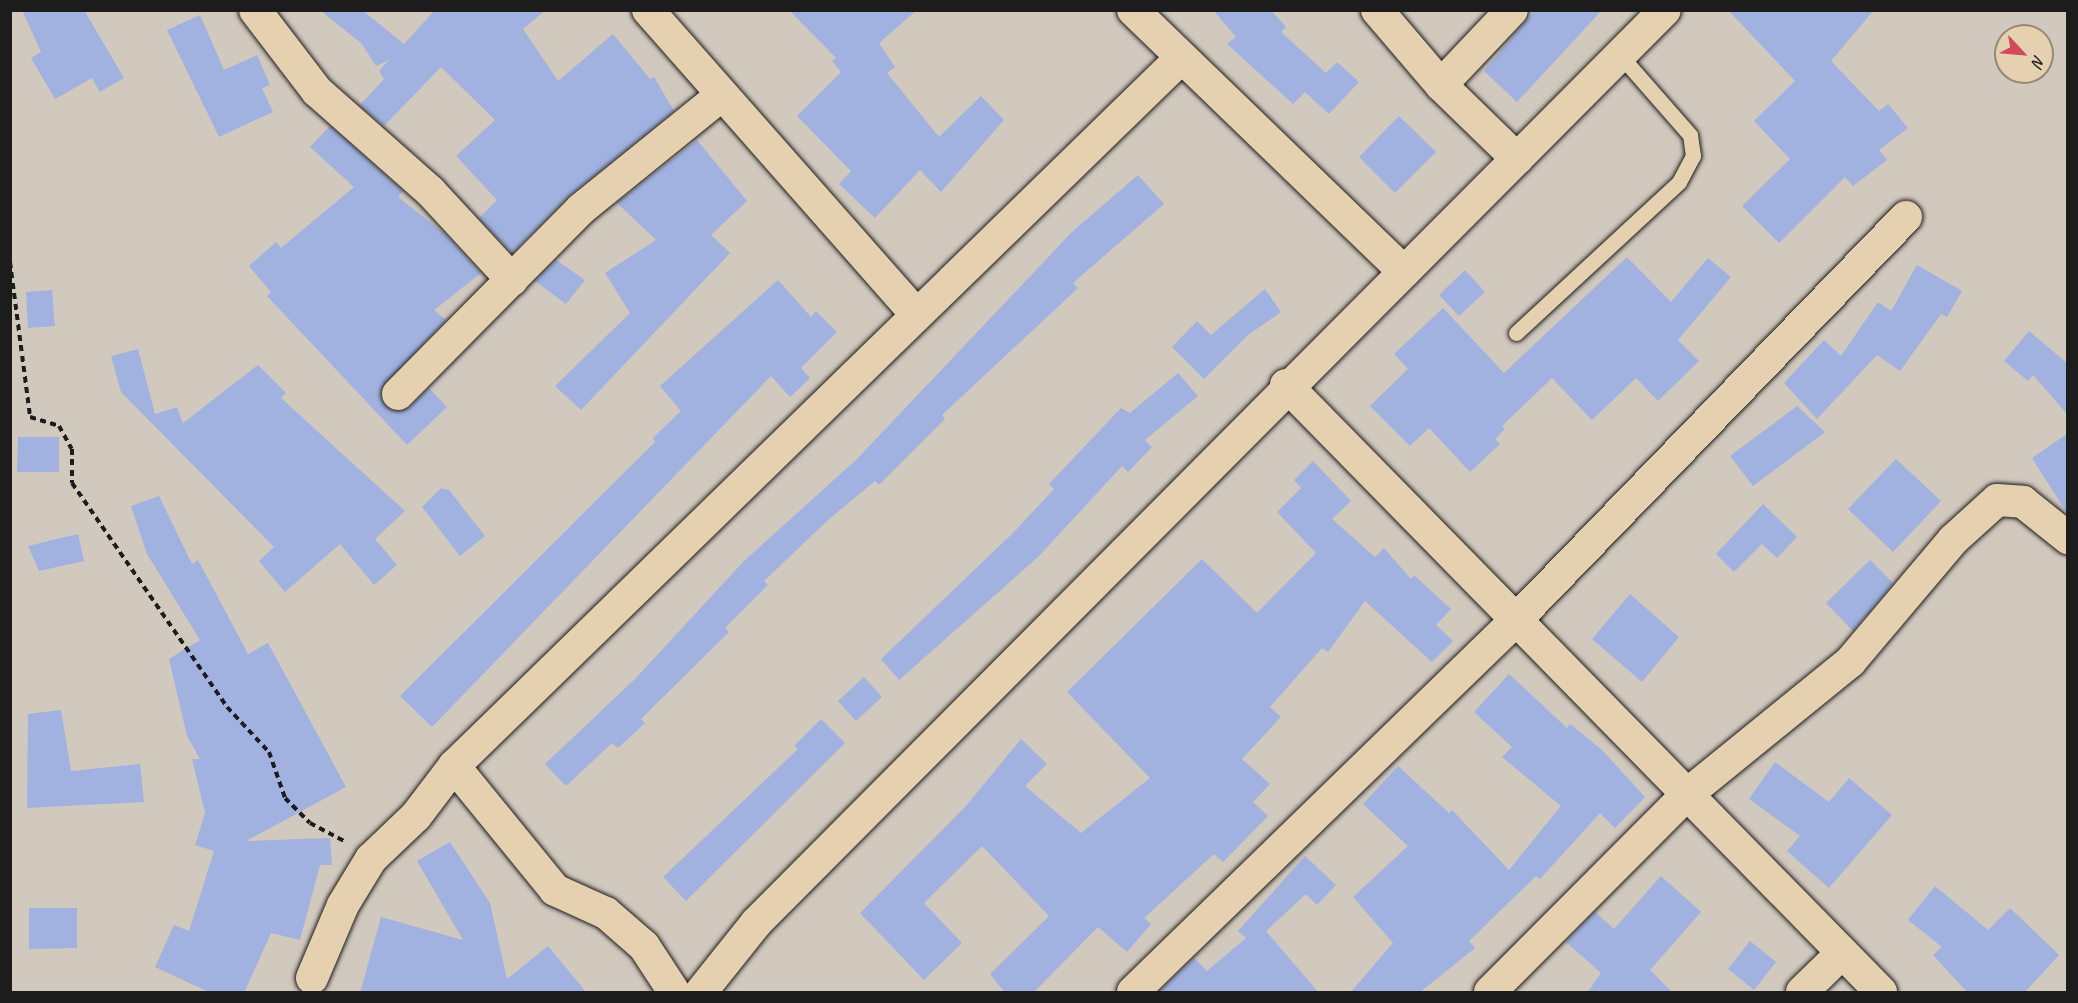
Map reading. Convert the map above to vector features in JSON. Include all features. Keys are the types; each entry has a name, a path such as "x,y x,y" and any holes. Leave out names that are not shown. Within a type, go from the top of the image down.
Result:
{"street":[{"path":"255,10 317,91 423,183 512,280"},
{"path":"648,10 915,313"},
{"path":"1133,10 1179,60 1404,272"},
{"path":"1377,10 1441,85 1517,159"},
{"path":"1441,85 1512,10"},
{"path":"701,993 750,928 1287,385 1404,272 1665,10"},
{"path":"312,978 343,905 369,864 454,766 915,313 1179,60"},
{"path":"398,394 581,209 722,95"},
{"path":"1133,993 1516,620 1906,217"},
{"path":"1287,385 1685,796 1881,993"},
{"path":"1490,993 1685,796 1850,662 1953,540 1997,500 2022,502 2067,538"},
{"path":"454,766 555,890 606,913 644,946 674,993"},
{"path":"1802,993 1842,953"}],"lane":[{"path":"1516,333 1679,182 1693,156 1690,135 1620,56"}],"path":[{"path":"10,262 30,417 59,426 72,449 72,483 227,707 269,752 285,798 369,864"}],"building":[{"path":"22,10 84,10 124,78 100,92 92,78 55,99 31,58 41,52"},
{"path":"320,10 362,10 404,44 435,10 546,10 523,29 558,81 613,34 650,79 654,77 674,111 570,195 512,253 479,218 497,200 456,156 495,120 441,67 384,126 360,105 384,79 379,71 389,60 376,66 362,44"},
{"path":"789,10 917,10 879,43 895,67 887,73 939,137 981,96 1004,120 941,192 920,170 875,218 839,184 851,171 797,116 841,72 832,61 836,58"},
{"path":"1213,10 1271,10 1286,27 1281,32 1326,73 1337,62 1359,82 1329,114 1305,92 1293,104 1227,44 1236,37"},
{"path":"1535,10 1602,10 1517,102 1484,71"},
{"path":"1728,10 1874,10 1831,61 1879,111 1888,104 1908,128 1879,150 1887,160 1853,186 1845,177 1779,243 1742,206 1790,159 1754,121 1795,81"},
{"path":"200,15 224,70 257,55 270,85 262,88 273,112 219,137 167,30"},
{"path":"1399,116 1436,152 1395,193 1359,157"},
{"path":"330,126 403,191 398,197 445,234 481,273 434,310 446,320 381,389 381,399 393,411 410,407 429,388 447,407 407,445 267,296 271,292 249,266 276,242 281,248 354,187 310,147"},
{"path":"697,140 747,201 711,235 730,253 581,410 555,386 630,313 605,273 656,240 617,203"},
{"path":"1138,175 1164,204 1073,283 1078,288 942,415 945,419 879,485 875,481 828,520 764,581 768,585 725,628 729,632 641,719 645,723 618,748 612,743 566,786 545,764 635,679 744,561 856,460 1073,231"},
{"path":"1627,257 1671,302 1708,258 1731,277 1678,340 1699,361 1658,401 1636,378 1592,420 1552,378 1502,426 1505,429 1495,439 1500,444 1470,472 1429,428 1410,446 1370,406 1408,369 1394,354 1443,308 1504,373"},
{"path":"556,260 585,280 566,304 535,281"},
{"path":"1917,265 1962,291 1947,317 1941,314 1900,371 1877,355 1817,419 1784,383 1824,340 1841,356 1878,302 1891,311"},
{"path":"1465,270 1485,292 1459,316 1439,295"},
{"path":"778,280 811,317 816,311 837,332 801,368 810,378 790,397 771,376 432,727 400,696 655,442 653,438 681,411 660,386"},
{"path":"1265,289 1281,312 1248,335 1204,379 1172,347 1197,321 1211,335"},
{"path":"52,290 55,326 28,328 26,292"},
{"path":"2029,331 2067,363 2067,414 2033,375 2028,381 2004,361"},
{"path":"138,349 155,414 177,407 183,423 258,365 286,393 281,398 405,511 375,539 397,565 374,585 340,544 285,592 259,561 274,547 121,392 111,356"},
{"path":"1178,373 1198,396 1145,440 1152,447 1128,472 1122,466 1038,557 899,680 881,659 1014,532 1054,489 1049,484 1121,408 1130,413"},
{"path":"1797,406 1825,432 1753,486 1730,456"},
{"path":"2067,434 2067,513 2032,458"},
{"path":"18,437 59,437 59,472 17,472"},
{"path":"1896,459 1941,501 1893,552 1848,509"},
{"path":"1313,461 1351,501 1332,519 1375,557 1384,548 1411,579 1414,575 1451,609 1436,625 1453,641 1432,662 1365,601 1328,652 1322,648 1270,707 1281,717 1242,759 1270,784 1253,802 1268,816 1223,862 1214,854 1144,918 1151,924 1127,952 1098,927 1033,993 1005,993 990,974 1049,916 982,846 924,903 962,943 924,980 860,913 966,806 1021,739 1047,764 1025,786 1081,833 1150,778 1067,692 1202,559 1257,613 1316,553 1277,512 1301,488 1294,480"},
{"path":"441,488 449,490 485,536 460,556 422,507"},
{"path":"159,496 192,564 198,560 248,654 268,643 346,787 246,841 330,838 332,865 320,865 300,940 271,933 244,993 211,993 155,967 174,925 189,931 214,851 195,845 205,813 192,759 200,759 187,736 169,659 200,640 147,554 131,506"},
{"path":"1763,504 1797,537 1777,558 1762,544 1734,572 1716,554"},
{"path":"78,534 84,561 39,571 28,546"},
{"path":"1870,560 1893,583 1853,631 1826,603"},
{"path":"1630,594 1679,637 1642,682 1592,639"},
{"path":"1509,674 1567,728 1570,724 1602,750 1645,797 1615,828 1600,813 1540,879 1536,876 1469,941 1475,948 1419,993 1350,993 1393,943 1353,897 1408,846 1363,804 1398,766 1449,813 1452,810 1509,870 1561,806 1502,757 1512,747 1474,712"},
{"path":"864,677 882,697 856,721 838,701"},
{"path":"61,710 71,771 140,764 144,802 27,808 28,714"},
{"path":"821,719 845,743 686,901 663,877 798,749 794,746"},
{"path":"1775,762 1829,802 1849,778 1892,815 1829,888 1787,851 1800,836 1749,799"},
{"path":"450,842 490,903 507,979 548,946 587,993 360,993 381,917 463,940 417,861"},
{"path":"1305,856 1336,885 1317,905 1306,894 1266,931 1319,993 1158,993 1194,958 1207,971 1246,938 1238,931"},
{"path":"1661,876 1701,912 1650,970 1673,993 1587,993 1601,973 1566,942 1595,912 1614,929"},
{"path":"1935,886 1988,930 2010,908 2059,955 2024,993 1968,993 1933,955 1942,947 1908,920"},
{"path":"29,908 77,908 77,948 29,949"},
{"path":"1750,941 1776,962 1754,990 1728,969"}]}
